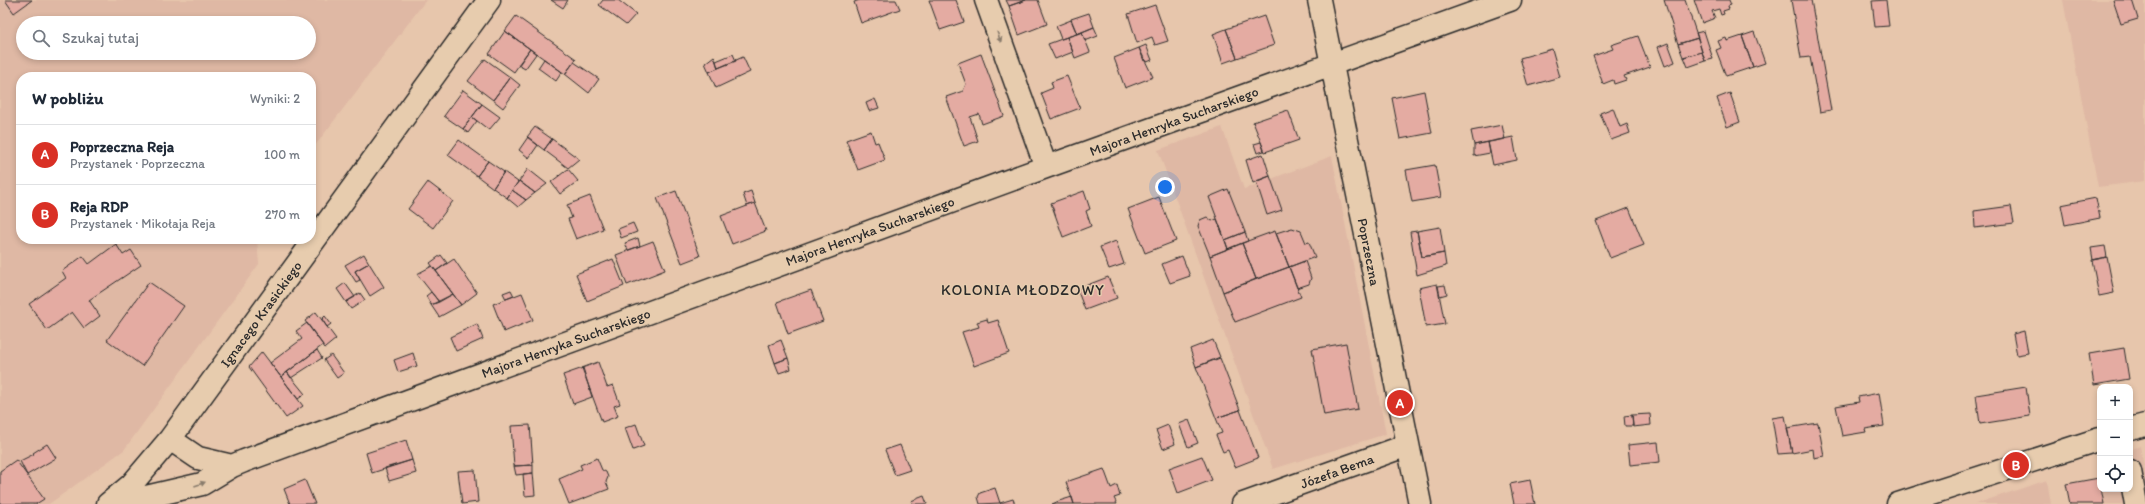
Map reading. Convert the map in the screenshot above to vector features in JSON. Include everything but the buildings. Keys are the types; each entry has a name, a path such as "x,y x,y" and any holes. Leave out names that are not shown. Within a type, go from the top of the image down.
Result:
{"street":[{"name":"Ignacego Krasickiego","path":"316,238 489,0"},
{"path":"986,0 1046,167"},
{"name":"Poprzeczna","path":"1319,0 1420,504"},
{"name":"Majora Henryka Sucharskiego","path":"116,504 167,499 202,484 232,466 1046,167 1510,0"},
{"name":"Ignacego Krasickiego","path":"108,504 131,485 170,439 312,244"},
{"path":"2133,428 2145,425"},
{"path":"170,439 198,458 232,466"},
{"path":"1898,504 1934,498 2097,440"},
{"name":"Józefa Bema","path":"1243,504 1408,445"},
{"path":"2133,488 2136,504"}],"shaded area":[{"path":"0,0 426,0 316,144 316,72 16,72 16,244 257,244 259,264 124,450 49,504 0,504"},
{"path":"2063,0 2145,0 2145,181 2098,187"},
{"path":"1222,127 1244,189 1332,156 1386,434 1273,469 1158,150"},
{"path":"2140,446 2145,472 2145,504 2104,504 2102,492 2133,492 2133,449"},
{"path":"2047,480 2051,504 1975,504"}],"place":[{"name":"Poprzeczna Reja","path":"1400,403"},
{"name":"Reja RDP","path":"2016,465"}],"district":[{"name":"KOLONIA MŁODZOWY","path":"1023,290"}]}
